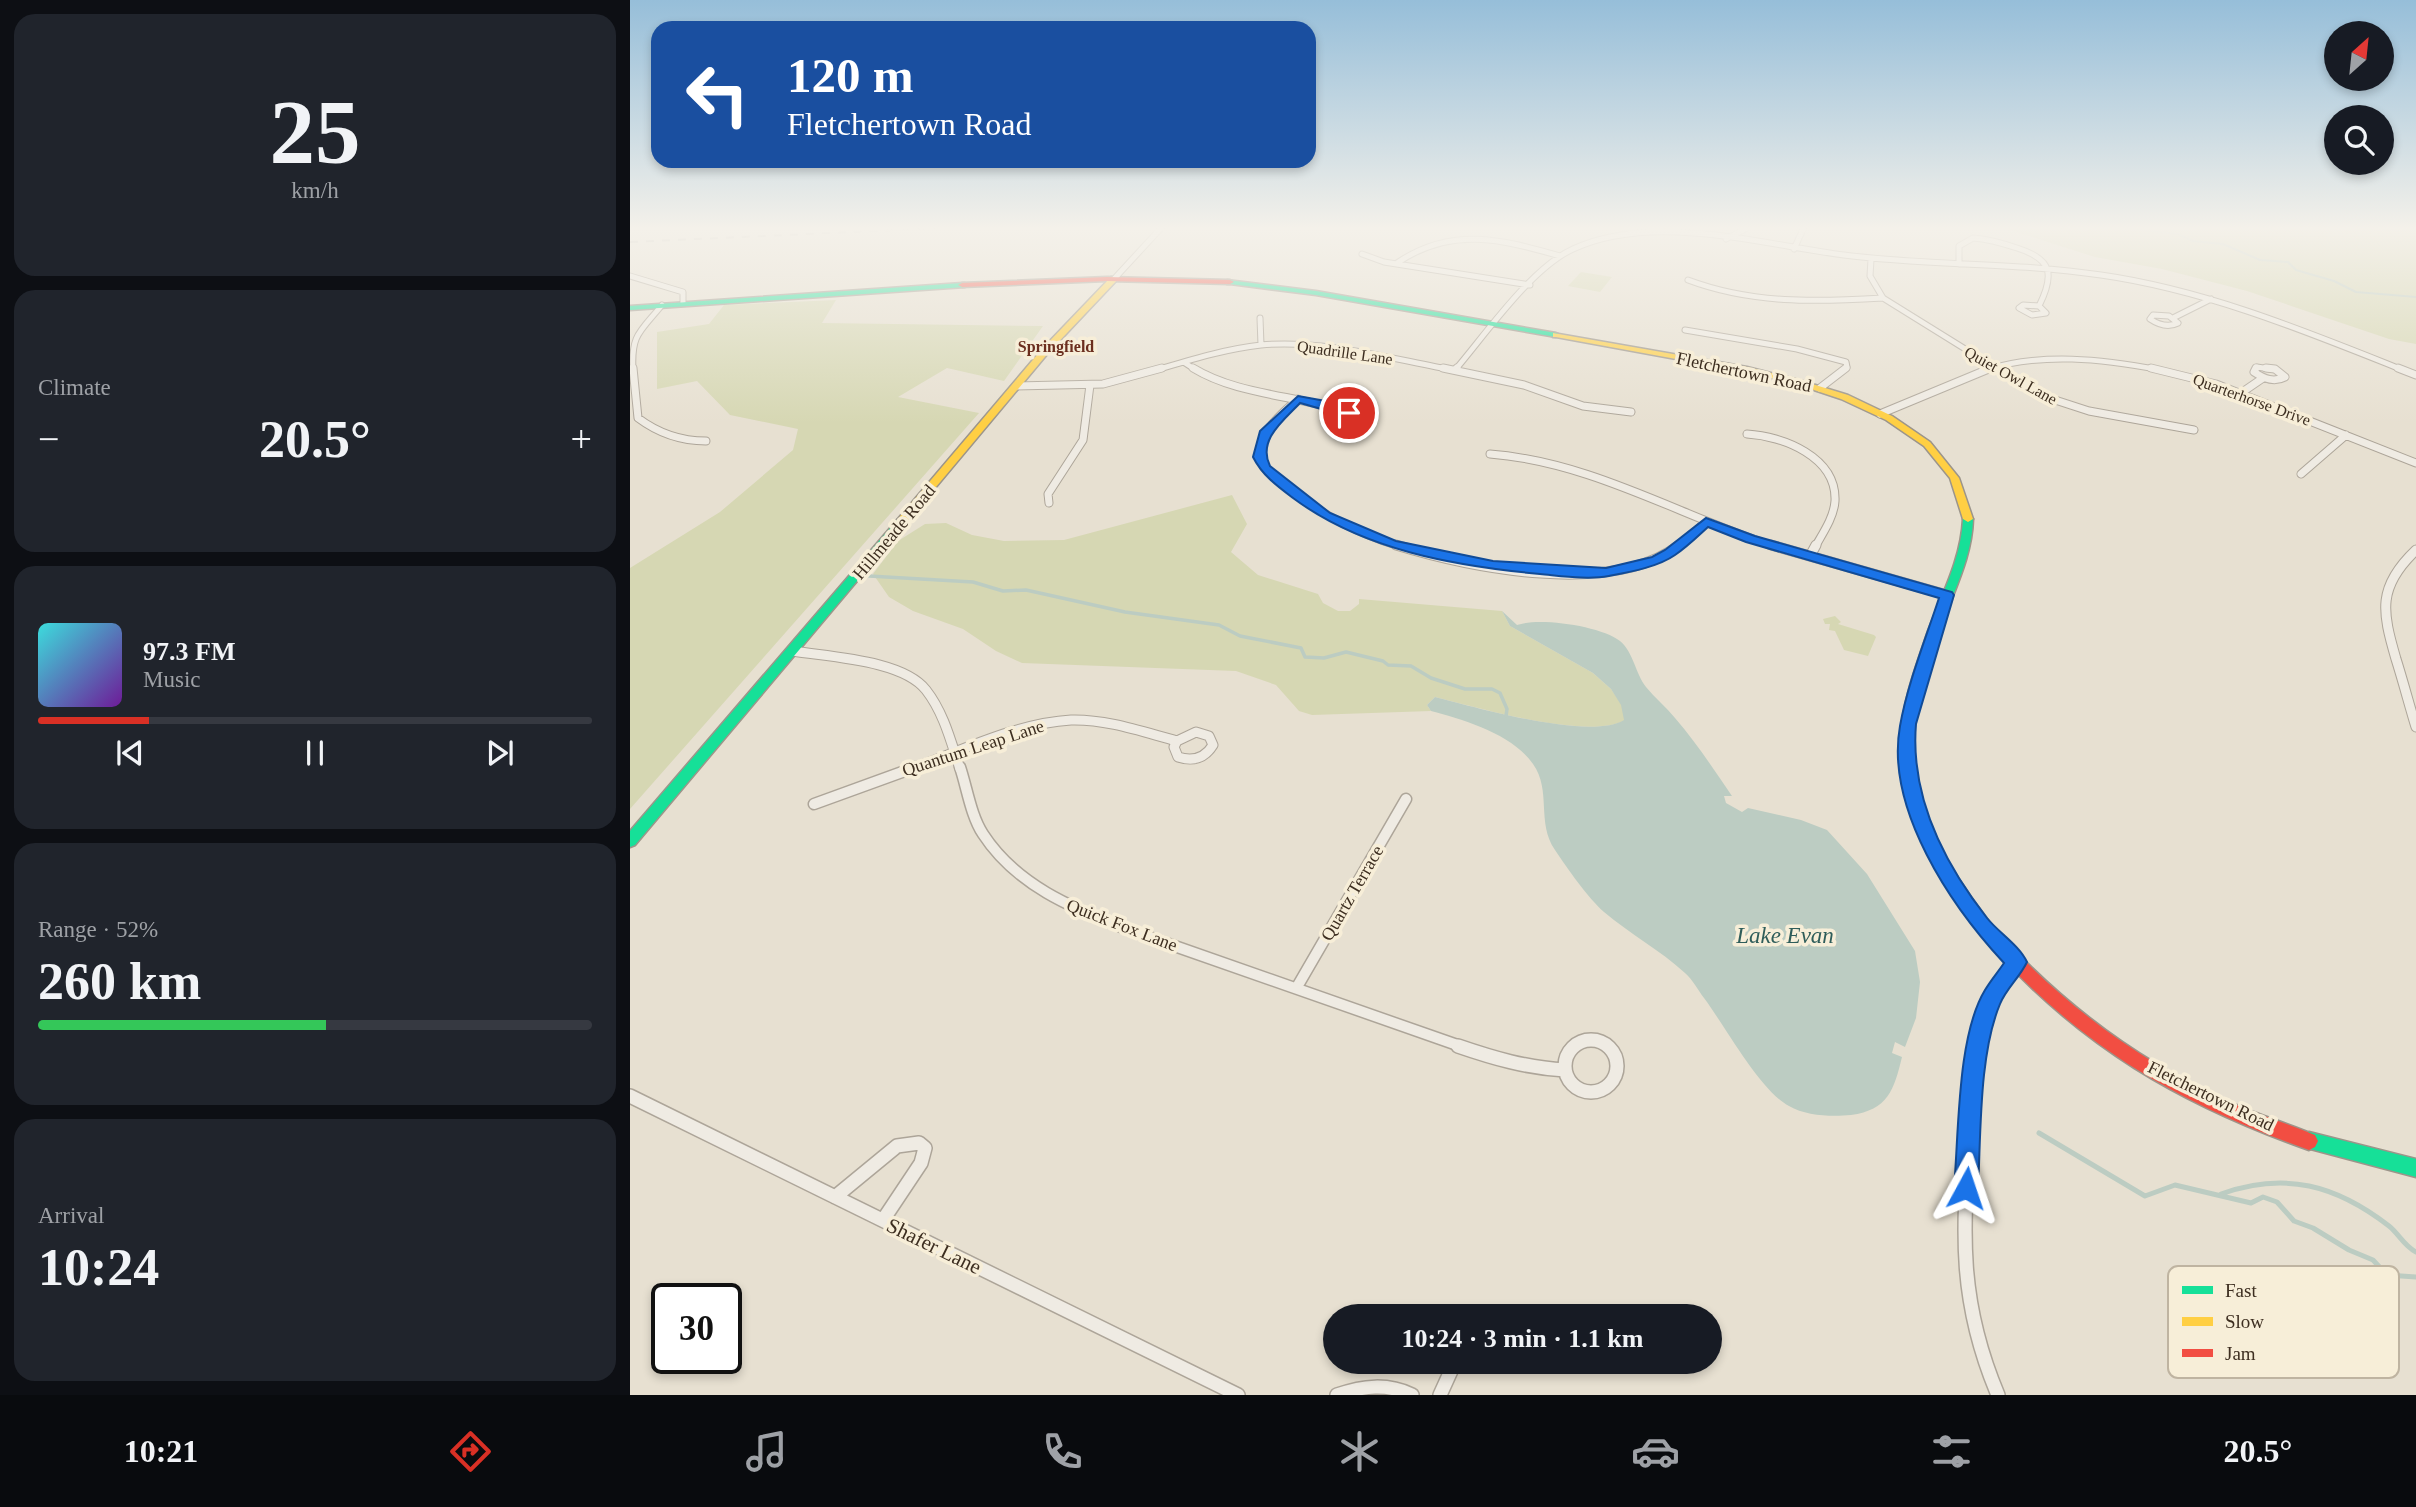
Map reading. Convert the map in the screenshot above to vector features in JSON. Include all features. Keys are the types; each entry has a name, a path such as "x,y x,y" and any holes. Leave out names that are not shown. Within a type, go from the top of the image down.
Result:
{"street":[{"path":"683,292 683,303"},
{"name":"Fletchertown Road","path":"630,308 854,292"},
{"name":"Hillmeade Road","path":"630,841 1046,350 1101,292"},
{"name":"Fletchertown Road","path":"1304,292 1495,323 1760,373 1821,388 1880,414 1930,450 1950,474 1963,500 1968,533 1908,724 1906,747 1910,784 1930,842 1948,877 1982,925 2071,1013 2100,1035 2183,1087 2300,1138 2416,1168"},
{"path":"1455,370 1523,292"},
{"path":"1734,292 1781,300 1821,302 1883,298 1880,292"},
{"path":"2039,306 2045,292"},
{"path":"2184,292 2211,299 2416,375"},
{"name":"Quiet Owl Lane","path":"1883,298 2036,392 2067,405 2194,430"},
{"path":"2173,318 2211,299"},
{"path":"662,305 638,334 632,346 635,408 638,418 656,431 692,441 706,441"},
{"path":"1260,318 1261,345"},
{"path":"1685,330 1786,347 1848,364 1843,373 1821,388"},
{"name":"Quadrille Lane","path":"1016,386 1090,385 1119,381 1213,354 1261,345 1325,346 1524,385 1598,409 1632,412"},
{"name":"Quarterhorse Drive","path":"1880,414 1994,367 2057,360 2120,363 2184,375 2241,393 2416,463"},
{"path":"1185,363 1211,379 1224,383 1327,405 1349,413"},
{"path":"2241,393 2263,378"},
{"path":"1049,503 1048,494 1083,440 1090,385"},
{"path":"1298,399 1262,439 1259,457 1264,468 1325,516 1392,544 1493,566 1580,573 1606,572 1657,560 1670,553 1706,522"},
{"path":"1747,434 1765,435 1793,445 1813,458 1829,479 1835,495 1834,505 1811,556"},
{"path":"2301,474 2320,454 2346,435"},
{"path":"1490,454 1525,457 1598,474 1706,522 1811,556 1947,595"},
{"path":"2416,550 2389,579 2384,607 2384,619 2416,727"},
{"name":"Quick Fox Lane","path":"793,651 876,664 907,675 932,696 944,720 982,832 997,854 1027,881 1047,894 1089,915 1498,1060 1542,1069 1565,1070"},
{"name":"Quantum Leap Lane","path":"814,804 1026,728 1073,720 1110,723 1177,741"},
{"name":"Quartz Terrace","path":"1297,987 1406,799"},
{"path":"1998,1395 1981,1353 1970,1313 1964,1279 1962,1237 1976,1060 1981,1029 1992,997 2017,962"},
{"path":"1585,1040 1605,1044 1617,1060 1618,1070 1615,1080 1607,1087 1598,1091 1587,1091 1577,1087 1565,1070 1569,1051 1585,1040"},
{"name":"Shafer Lane","path":"630,1096 1238,1395"},
{"path":"835,1197 889,1151 912,1142 919,1143 925,1148 921,1163 883,1220"},
{"path":"1440,1395 1450,1374"},
{"path":"1337,1395 1373,1386 1391,1387 1412,1395"}],"green space":[{"path":"2250,292 2416,292 2416,344 2389,339"},
{"path":"836,300 822,323 1043,326 1004,381 947,368 898,397 979,413 630,809 630,568 720,512 793,450 798,429 730,415 697,381 657,389 657,332 709,324 724,305"},
{"path":"1232,495 1247,524 1231,552 1258,575 1318,594 1323,603 1338,611 1350,611 1359,604 1359,599 1502,611 1510,626 1593,673 1611,689 1622,705 1625,720 1586,727 1560,725 1435,697 1427,705 1431,711 1312,715 1299,711 1276,685 1236,671 1022,663 996,651 963,629 913,611 889,597 873,574 898,541 925,524 946,523 972,535 1004,541 1064,540"},
{"path":"1835,616 1841,622 1838,624 1876,637 1868,656 1844,650 1835,631 1829,630 1830,624 1825,624 1823,619"}],"water":[{"name":"Lake Evan","path":"1502,611 1517,625 1540,622 1570,624 1599,631 1620,641 1646,687 1672,714 1732,796 1724,796 1726,803 1742,812 1748,808 1801,820 1827,830 1867,874 1915,951 1920,982 1916,1018 1905,1047 1895,1042 1892,1053 1902,1057 1892,1089 1881,1103 1851,1115 1828,1116 1796,1109 1778,1098 1743,1057 1688,976 1604,912 1572,874 1549,839 1539,774 1524,753 1487,730 1431,711 1427,705 1435,697 1560,725 1586,727 1624,720 1621,705 1611,689 1593,673 1510,626"}],"waterway":[{"path":"2357,292 2416,297"},
{"path":"869,576 973,582 1003,591 1026,590 1125,612 1219,625 1240,636 1301,648 1305,657 1324,658 1346,652 1383,661 1388,665 1411,666 1431,678 1465,689 1492,689 1500,693 1507,709 1506,716"},
{"path":"2039,1133 2145,1196 2175,1185 2251,1203 2263,1197 2277,1202 2294,1221 2313,1228 2349,1250 2373,1260 2379,1266"},
{"path":"2221,1194 2267,1184 2309,1186 2349,1200 2369,1212 2389,1226 2416,1252"},
{"path":"2399,1276 2416,1277"}],"traffic: fast":[{"path":"630,308 860,292"},
{"path":"1309,292 1556,335"},
{"path":"1968,519 1962,558 1915,690 1907,733 1907,762 1911,790 1930,843 1943,869 1993,938"},
{"path":"630,841 901,522"},
{"path":"2309,1141 2416,1168"}],"traffic: slow":[{"path":"901,522 1046,350 1101,292"},
{"path":"1556,335 1747,370 1796,381 1844,397 1889,418 1927,444 1954,478 1968,519"}],"traffic: jam":[{"path":"1993,938 2058,1004 2137,1061 2222,1108 2309,1141"}],"district":[{"name":"Springfield","path":"1056,346"}],"route":[{"path":"1349,413 1340,408 1298,399 1265,433 1259,457 1264,468 1325,516 1392,544 1493,566 1606,572 1657,560 1670,553 1706,522 1751,539 1947,595 1908,724 1906,747 1910,784 1930,842 1948,877 1982,925 2017,962 1992,997 1981,1029 1966,1188"}]}
